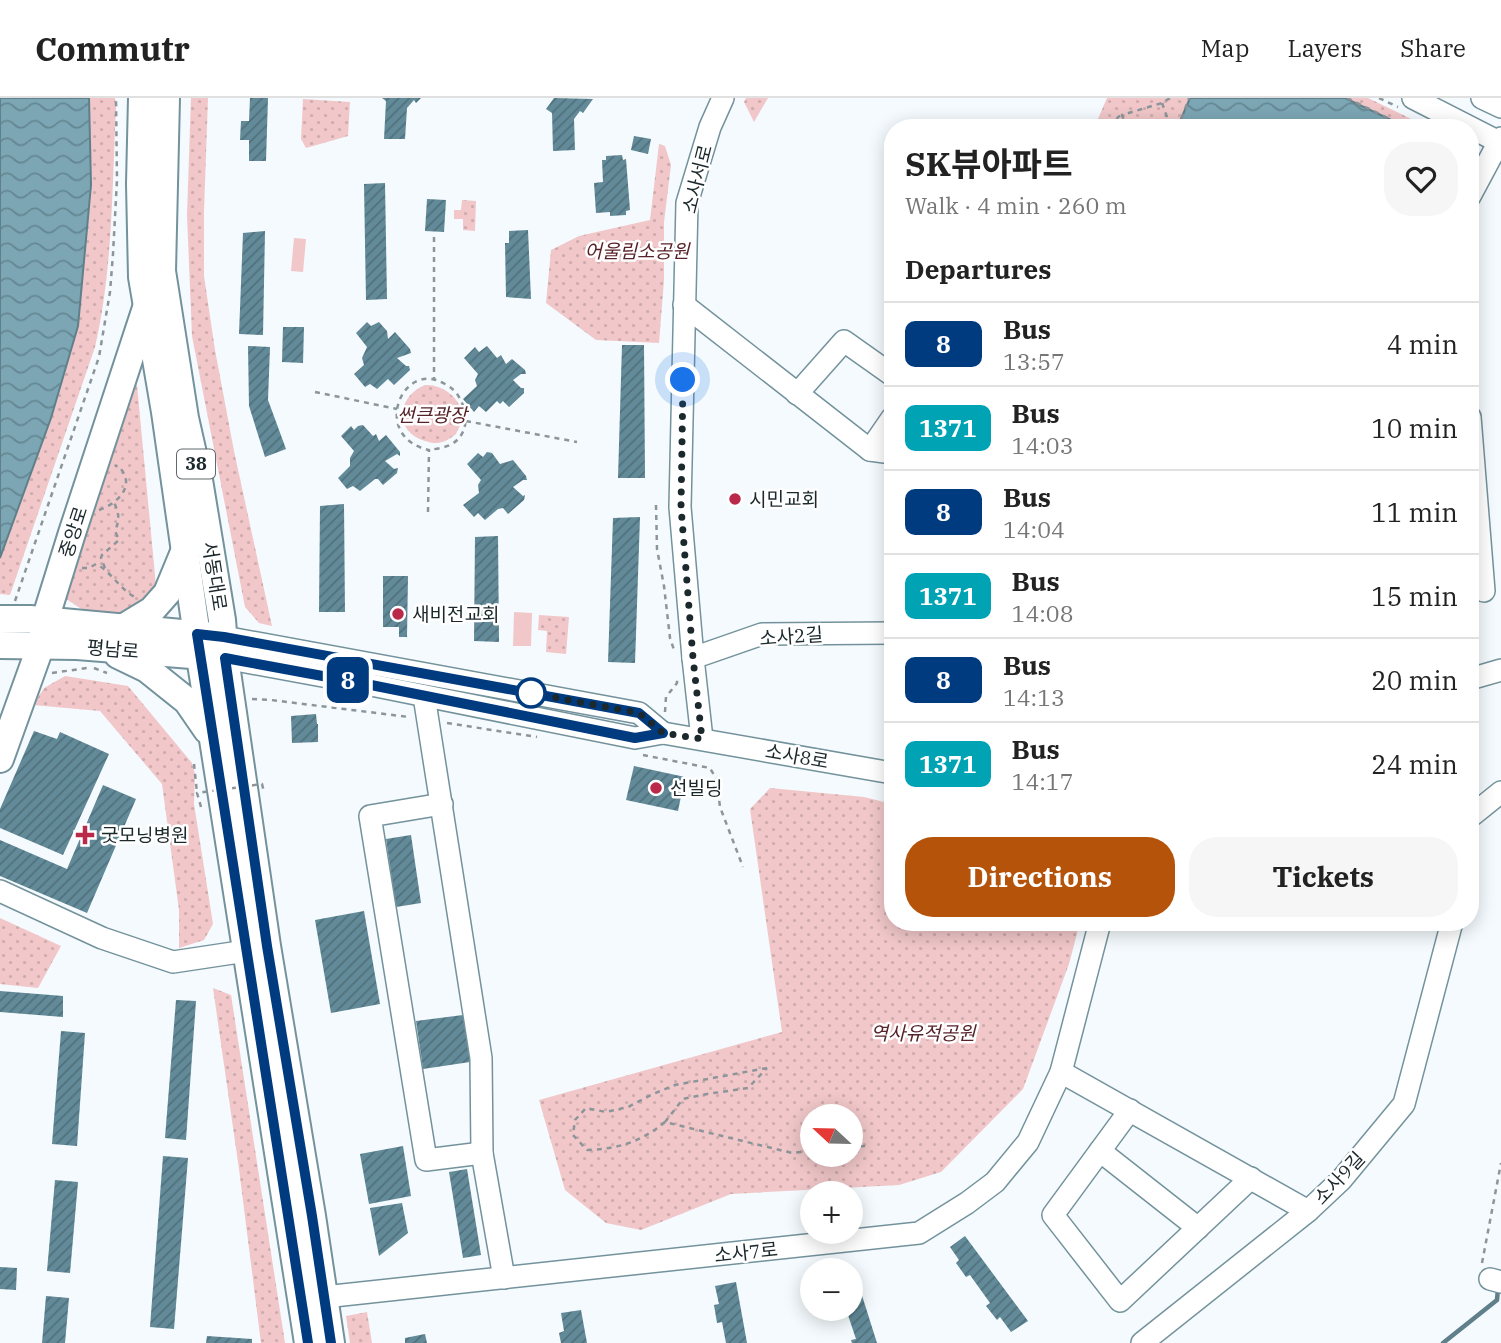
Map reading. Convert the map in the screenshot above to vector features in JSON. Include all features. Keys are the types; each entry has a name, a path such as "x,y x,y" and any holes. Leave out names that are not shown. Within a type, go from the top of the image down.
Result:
{"main road":[{"name":"서동대로","path":"142,98 140,184 152,274 200,480 211,646 213,739 308,1343"},
{"name":"서동대로","path":"152,274 166,98"},
{"name":"중앙로","path":"0,726 26,625 152,274"},
{"name":"중앙로","path":"0,759 26,625 72,533 148,305 152,274"},
{"name":"서동대로","path":"148,305 185,551 211,646 230,686 267,946 331,1343"},
{"path":"124,627 152,610 167,593 185,551"},
{"name":"평남로","path":"26,625 104,648 211,646"},
{"name":"평남로","path":"0,645 26,625 124,627 211,646"},
{"path":"104,648 147,669 187,701 213,739"}],"street":[{"name":"소사서로","path":"684,305 687,203 710,127 723,98"},
{"path":"1413,98 1456,119"},
{"path":"1482,98 1501,107"},
{"path":"1479,130 1500,140 1479,179"},
{"path":"684,305 870,450 884,452"},
{"path":"684,305 681,660 702,739"},
{"path":"797,394 844,341 884,369"},
{"path":"870,450 884,430"},
{"path":"1479,521 1485,591"},
{"name":"소사2길","path":"681,660 762,634 884,633"},
{"path":"211,646 424,696 635,738 663,733"},
{"path":"211,646 639,713 663,733"},
{"path":"1479,676 1501,670"},
{"path":"424,696 481,1058 482,1153 503,1278"},
{"name":"소사8로","path":"663,733 884,772"},
{"path":"1479,810 1501,792"},
{"path":"442,804 370,816 426,1160 482,1153"},
{"path":"0,891 102,938 173,962 246,951"},
{"name":"소사7로","path":"324,1297 919,1233 995,1182 1028,1142 1061,1072 1098,931"},
{"name":"소사9길","path":"1061,1072 1308,1211 1341,1180 1404,1104 1450,931"},
{"path":"1130,1110 1053,1215 1120,1301 1251,1178"},
{"path":"1100,1151 1198,1228"},
{"path":"1142,1343 1308,1211"}],"path":[{"path":"26,625 99,357 110,292 113,254 117,180 116,98"},
{"path":"1117,119 1170,98"},
{"path":"1181,119 1189,98"},
{"path":"1348,98 1390,119"},
{"path":"1162,103 1168,119"},
{"path":"434,237 434,379"},
{"path":"421,379 434,379 457,392 466,410 466,421 455,442 429,450 413,444 399,430 397,409 398,402 409,387 421,379"},
{"path":"315,392 397,409"},
{"path":"466,421 577,442"},
{"path":"428,512 429,450"},
{"path":"93,512 114,502 125,488 127,480 123,470 118,466 108,468"},
{"path":"105,569 102,555 119,540 115,531 119,513 114,502"},
{"path":"656,505 657,549 670,638 681,660 677,683 666,697 663,733"},
{"path":"79,567 89,568 96,564 105,569 126,593 143,601"},
{"path":"49,673 92,667 117,676"},
{"path":"230,686 240,686 253,700 428,720 538,737"},
{"path":"634,753 710,768 717,780 720,807 743,867"},
{"path":"194,764 201,807"},
{"path":"717,780 718,792"},
{"path":"197,793 262,784 264,792"},
{"path":"767,1068 748,1088 683,1099 665,1122 650,1135 612,1149 587,1150 573,1135 575,1120 586,1108 606,1112 617,1110 675,1085 767,1068"},
{"path":"665,1122 792,1153 800,1152"},
{"path":"1496,1280 1480,1275 1501,1163"}],"green space":[{"path":"89,98 115,98 116,107 111,228 101,318 95,347 10,595 0,594 0,558 51,418 78,326 91,185"},
{"path":"191,98 208,98 204,276 234,451 272,626 259,623 245,607 192,336 187,215"},
{"path":"746,98 768,98 754,122 744,102"},
{"path":"1107,98 1368,98 1411,119 1098,119"},
{"path":"303,99 350,102 348,136 306,148 301,139"},
{"name":"어울림소공원","path":"659,144 665,146 671,165 664,222 664,280 659,343 596,340 546,303 551,250 579,236 650,220"},
{"path":"462,200 476,201 475,231 463,230 463,219 454,219 454,210 461,210"},
{"path":"294,238 306,239 303,272 291,271"},
{"path":"130,379 137,385 156,586 152,598 125,614 83,610 63,597"},
{"name":"썬큰광장","path":"425,385 450,393 461,410 462,419 456,434 438,443 415,437 404,422 404,406 408,398 415,390"},
{"path":"514,612 532,613 531,646 513,646"},
{"path":"539,615 569,617 566,654 546,652 547,631 538,630"},
{"path":"65,676 128,686 192,763 195,774 194,804 213,924 204,940 179,948 179,910 162,784 100,711 33,705 44,688"},
{"name":"역사유적공원","path":"770,788 864,797 884,802 884,931 1078,931 1069,964 1023,1089 941,1172 899,1185 863,1187 863,1181 800,1181 800,1190 731,1194 641,1230 606,1223 565,1190 539,1100 782,1032 750,809"},
{"path":"0,918 61,946 38,988 0,984"},
{"path":"213,988 231,995 285,1343 261,1343"},
{"path":"367,1312 372,1343 350,1343 346,1316"}],"water":[{"path":"0,98 89,98 91,185 78,326 51,418 0,558"},
{"path":"1190,98 1345,98 1389,119 1181,119"}],"building":[{"path":"250,98 268,98 266,161 249,161 249,140 240,140 241,121 249,121"},
{"path":"382,98 421,98 416,103 414,100 407,108 405,139 384,139 386,101"},
{"path":"554,98 593,99 583,113 580,111 574,119 575,150 553,151 552,113 546,109"},
{"path":"634,136 651,139 648,154 631,150"},
{"path":"622,155 623,160 626,159 630,210 626,211 626,215 596,213 594,183 603,182 602,160 606,160 606,156"},
{"path":"385,183 387,299 366,300 364,184"},
{"path":"427,199 446,200 444,232 425,231"},
{"path":"528,230 531,299 506,297 505,243 509,243 509,231"},
{"path":"265,231 263,335 239,334 243,233"},
{"path":"367,322 371,326 379,322 387,331 388,339 395,332 410,349 411,353 397,358 409,366 410,370 394,385 388,379 377,389 370,384 365,387 354,374 364,365 362,358 367,347 356,333"},
{"path":"283,327 304,327 303,363 282,362"},
{"path":"622,345 644,345 645,478 618,478"},
{"path":"248,346 270,347 268,400 286,449 265,457 249,406"},
{"path":"487,346 497,358 501,355 506,364 512,359 525,370 526,374 513,380 524,388 524,393 509,407 503,401 500,404 497,401 486,412 479,406 474,412 463,399 477,386 475,380 478,374 464,358 475,347 479,352"},
{"path":"363,425 373,436 376,434 379,441 386,435 400,452 400,456 397,454 385,461 394,469 398,468 397,473 383,485 375,479 360,491 353,486 347,489 338,478 350,466 354,451 341,436 351,426 354,430"},
{"path":"487,452 492,453 500,464 513,460 527,480 513,487 525,495 524,500 508,514 503,508 498,509 485,520 478,513 474,517 463,505 479,493 478,485 481,480 467,464 478,453 483,457"},
{"path":"344,504 345,612 319,612 320,506"},
{"path":"640,517 635,663 608,662 613,518"},
{"path":"498,536 499,642 474,641 475,537"},
{"path":"383,576 408,576 407,637 399,637 399,627 383,627"},
{"path":"316,714 318,742 292,743 291,716"},
{"path":"34,731 57,739 60,732 109,754 63,855 0,828 0,809"},
{"name":"선빌딩","path":"634,766 685,777 678,811 626,800"},
{"path":"103,785 136,799 87,913 0,876 0,840 67,869"},
{"path":"411,835 421,903 396,907 386,839"},
{"path":"364,911 380,1004 331,1013 315,920"},
{"path":"0,991 63,996 63,1017 0,1012"},
{"path":"176,1000 196,1001 186,1140 165,1138"},
{"path":"463,1015 470,1062 423,1069 416,1021"},
{"path":"61,1031 85,1033 77,1146 52,1144"},
{"path":"403,1146 411,1196 369,1204 360,1154"},
{"path":"163,1156 188,1158 174,1329 150,1327"},
{"path":"467,1169 481,1255 463,1258 449,1172"},
{"path":"55,1180 78,1182 70,1273 47,1271"},
{"path":"402,1203 408,1233 379,1256 370,1208"},
{"path":"965,1236 1028,1321 1011,1332 1000,1317 997,1320 986,1306 990,1303 970,1275 966,1277 956,1263 959,1260 950,1247"},
{"path":"0,1267 17,1268 16,1290 0,1289"},
{"path":"736,1282 747,1343 726,1343 722,1322 717,1323 714,1305 719,1304 715,1286"},
{"path":"46,1296 69,1298 65,1343 42,1343"},
{"path":"863,1299 877,1343 852,1343 851,1340 856,1339 850,1321 863,1321"},
{"path":"581,1310 587,1343 561,1343 559,1333 564,1331 561,1313"},
{"path":"425,1334 427,1343 405,1343 405,1338"},
{"path":"207,1336 252,1339 252,1343 206,1343"}],"waterway":[{"path":"1443,1343 1497,1300 1498,1288"}],"bus line":[{"name":"8","path":"308,1343 197,634 639,713 663,733 635,738 225,658 267,946 331,1343"}],"place":[{"name":"시민교회","path":"735,499"},
{"name":"새비전교회","path":"398,614"},
{"name":"선빌딩","path":"656,788"},
{"name":"굿모닝병원","path":"85,835"}],"route":[{"path":"531,693 639,713 663,733 702,739 681,507 683,380"}]}
